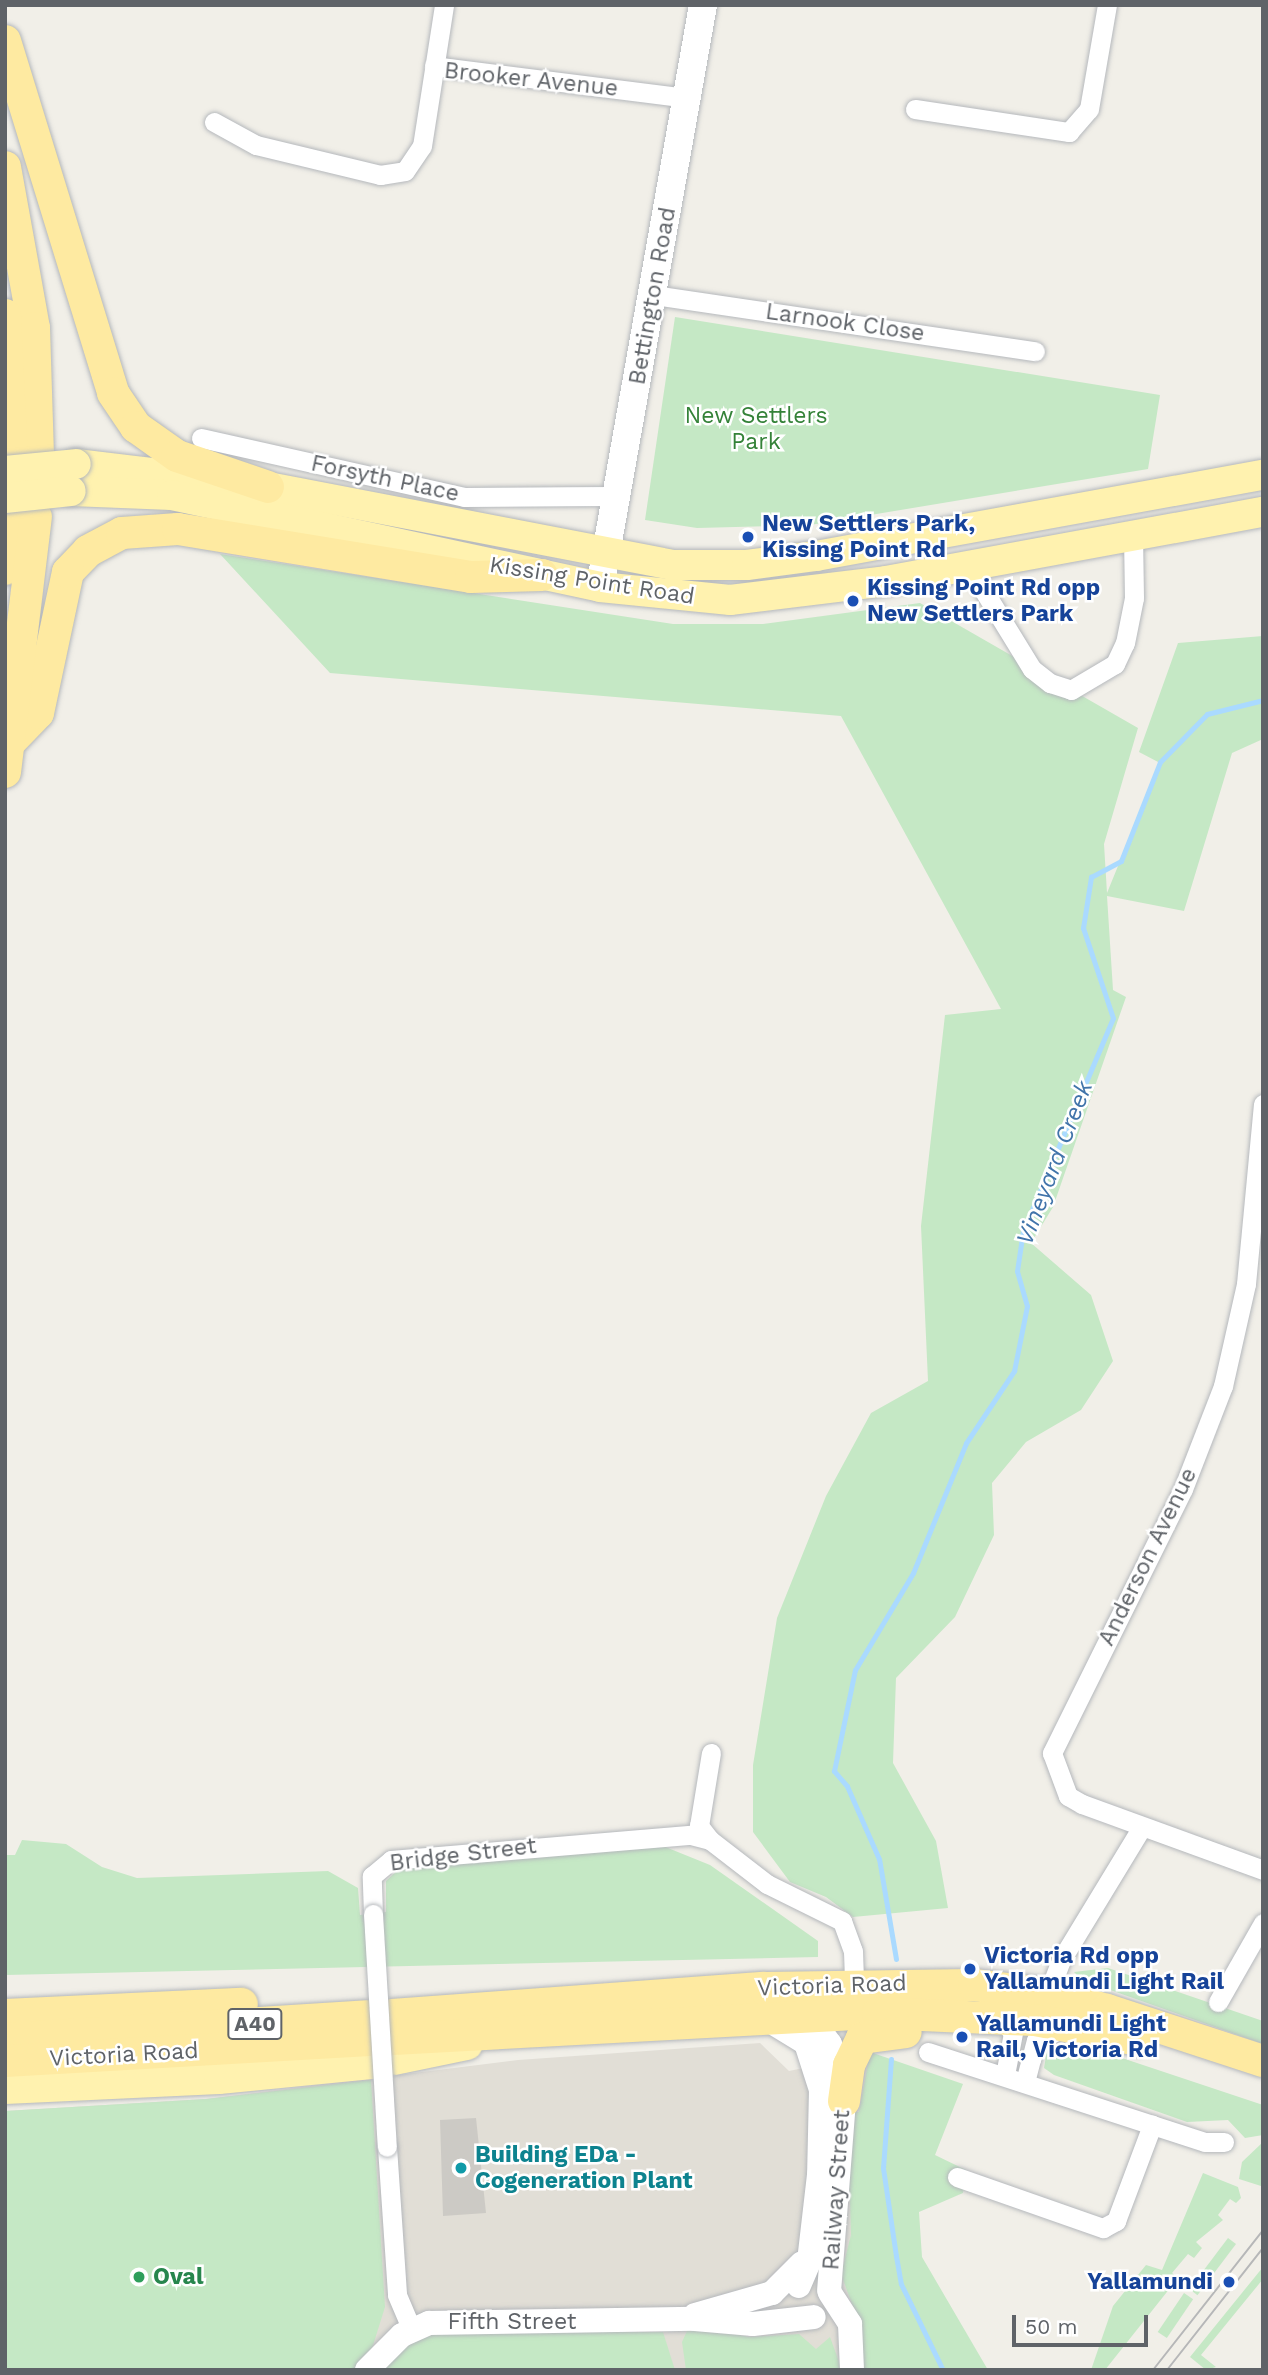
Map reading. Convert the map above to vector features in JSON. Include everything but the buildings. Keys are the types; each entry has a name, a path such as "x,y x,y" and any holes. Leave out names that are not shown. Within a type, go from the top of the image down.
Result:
{"highway":[{"path":"5,41 113,393 136,427 177,456 268,487"},
{"path":"5,167 34,328 18,461"},
{"path":"5,316 18,461"},
{"path":"5,569 17,512"},
{"path":"8,757 17,512"},
{"path":"8,757 38,713 68,572 88,551 122,533 177,529 471,577 542,575"},
{"name":"Victoria Road","path":"5,2039 380,2029 526,2032 764,2002 849,1984 974,1985 1048,1994 1263,2061"},
{"name":"Victoria Road","path":"5,2061 380,2029 506,1994 553,2005 764,2002 808,2029 1006,2025 1107,2032 1263,2084"},
{"name":"A40","path":"5,2015 380,2029"},
{"path":"844,2101 852,2055 869,2034 1006,2025 1107,2032"}],"main road":[{"name":"Bettington Road","path":"600,587 613,496 654,295 703,5"},
{"name":"Kissing Point Road","path":"18,461 73,478 172,495 600,587 673,598 768,598 1263,512"},
{"name":"Kissing Point Road","path":"17,512 73,478 268,487 603,555 672,565 789,560 1263,475"},
{"path":"5,2089 219,2078 380,2029"}],"street":[{"path":"434,66 444,5"},
{"path":"915,109 1069,132 1089,109 1107,5"},
{"name":"Brooker Avenue","path":"214,122 256,145 393,175 405,171 419,156 434,66 687,98"},
{"name":"Larnook Close","path":"654,295 1035,351"},
{"name":"Forsyth Place","path":"201,438 464,497 613,496"},
{"path":"968,565 1032,669 1071,690 1115,664 1125,643 1134,598 1133,535"},
{"name":"Anderson Avenue","path":"1263,1104 1246,1284 1223,1386 1184,1489 1052,1754 1068,1796 1142,1827 1263,1870"},
{"path":"710,1840 699,1826 711,1753"},
{"path":"1048,1994 1061,1960 1142,1827"},
{"name":"Bridge Street","path":"411,2328 397,2295 373,1914 372,1876 391,1860 671,1834 710,1840 767,1884 842,1921 853,1951 849,1984"},
{"path":"1218,2003 1263,1923"},
{"path":"808,2029 820,1998 849,1984"},
{"path":"1005,2075 1006,2025"},
{"name":"Railway Street","path":"808,2029 830,2043 844,2101 830,2291 850,2324 851,2370"},
{"name":"Railway Street","path":"797,2288 810,2247 821,2090 808,2029"},
{"path":"1025,2082 1036,2040 1062,2029"},
{"path":"928,2052 1152,2125 1224,2142"},
{"path":"957,2177 1104,2228 1116,2221 1152,2125"},
{"path":"680,2318 778,2290 794,2276 810,2247"},
{"path":"814,2280 830,2291 829,2308 816,2317 796,2308 797,2288 814,2280"},
{"name":"Fifth Street","path":"680,2318 757,2307 797,2288"},
{"name":"Railway Street","path":"816,2317 838,2334 851,2370"},
{"name":"Fifth Street","path":"411,2328 439,2322 680,2318 753,2324 816,2317"},
{"path":"367,2370 411,2328"}],"shaded area":[{"path":"760,2043 789,2071 842,2060 875,2060 886,2352 896,2370 5,2370 5,2111 206,2099 518,2060"}],"green space":[{"name":"New Settlers Park","path":"675,317 1160,395 1148,469 810,525 697,528 645,520"},
{"path":"220,554 673,624 763,624 920,603 1138,728 1104,844 1107,893 1160,763 1139,752 1178,643 1263,636 1263,739 1232,753 1184,911 1107,896 1113,990 1126,997 1053,1207 1031,1243 1091,1295 1113,1361 1081,1410 1026,1442 992,1483 994,1535 955,1617 896,1678 893,1763 936,1841 948,1908 853,1917 826,1897 790,1882 753,1832 753,1765 777,1618 826,1496 871,1413 928,1381 921,1226 945,1015 1001,1009 841,716 330,673"},
{"path":"22,1840 66,1844 102,1867 137,1878 328,1871 358,1888 360,1915 386,1912 386,1881 404,1864 658,1844 710,1865 818,1941 818,1957 5,1975 5,1855 15,1855"},
{"path":"1108,1968 1263,2021 1263,2044 1082,1980 1074,1972"},
{"path":"1057,2046 1116,2056 1263,2105 1263,2135 1245,2138 1228,2120 1187,2122 1054,2075 1044,2068 1047,2050"},
{"path":"870,2052 963,2084 935,2155 966,2170 963,2193 919,2212 922,2257 988,2370 862,2370 857,2318 841,2274 851,2235 847,2112 859,2112"},
{"path":"371,2080 385,2307 370,2355 355,2370 5,2370 5,2111 206,2099"},
{"path":"1263,2142 1263,2184 1261,2186 1239,2179 1242,2162"},
{"path":"1203,2173 1238,2187 1241,2198 1236,2203 1230,2199 1218,2215 1223,2220 1196,2242 1202,2248 1194,2258 1188,2254 1172,2273 1178,2278 1105,2370 1091,2370 1113,2306 1146,2265 1162,2270"},
{"path":"1228,2238 1236,2244 1197,2295 1189,2289"},
{"path":"1263,2267 1263,2279 1201,2355 1216,2367 1206,2370 1190,2357"},
{"path":"1184,2293 1193,2299 1167,2338 1158,2332"},
{"path":"715,2330 749,2337 799,2334 816,2349 830,2337 842,2370 686,2370 682,2342 687,2331"},
{"path":"440,2332 663,2332 675,2370 381,2370 409,2343"}],"waterway":[{"name":"Vineyard Creek","path":"896,1959 879,1859 847,1786 834,1771 855,1670 913,1573 966,1443 1014,1371 1027,1306 1017,1271 1023,1231 1113,1018 1083,928 1091,877 1121,861 1160,762 1207,714 1263,700"},
{"name":"Vineyard Creek","path":"891,2059 883,2168 896,2256 901,2284 943,2370"}],"tram line":[{"path":"1153,2370 1263,2230"},
{"path":"1167,2370 1263,2248"}],"place":[{"name":"New Settlers Park, Kissing Point Rd","path":"748,537"},
{"name":"Kissing Point Rd opp New Settlers Park","path":"853,601"},
{"name":"Victoria Rd opp Yallamundi Light Rail","path":"970,1969"},
{"name":"Yallamundi Light Rail, Victoria Rd","path":"962,2037"},
{"name":"Building EDa - Cogeneration Plant","path":"461,2168"},
{"name":"Oval","path":"139,2277"},
{"name":"Yallamundi","path":"1229,2282"}]}
